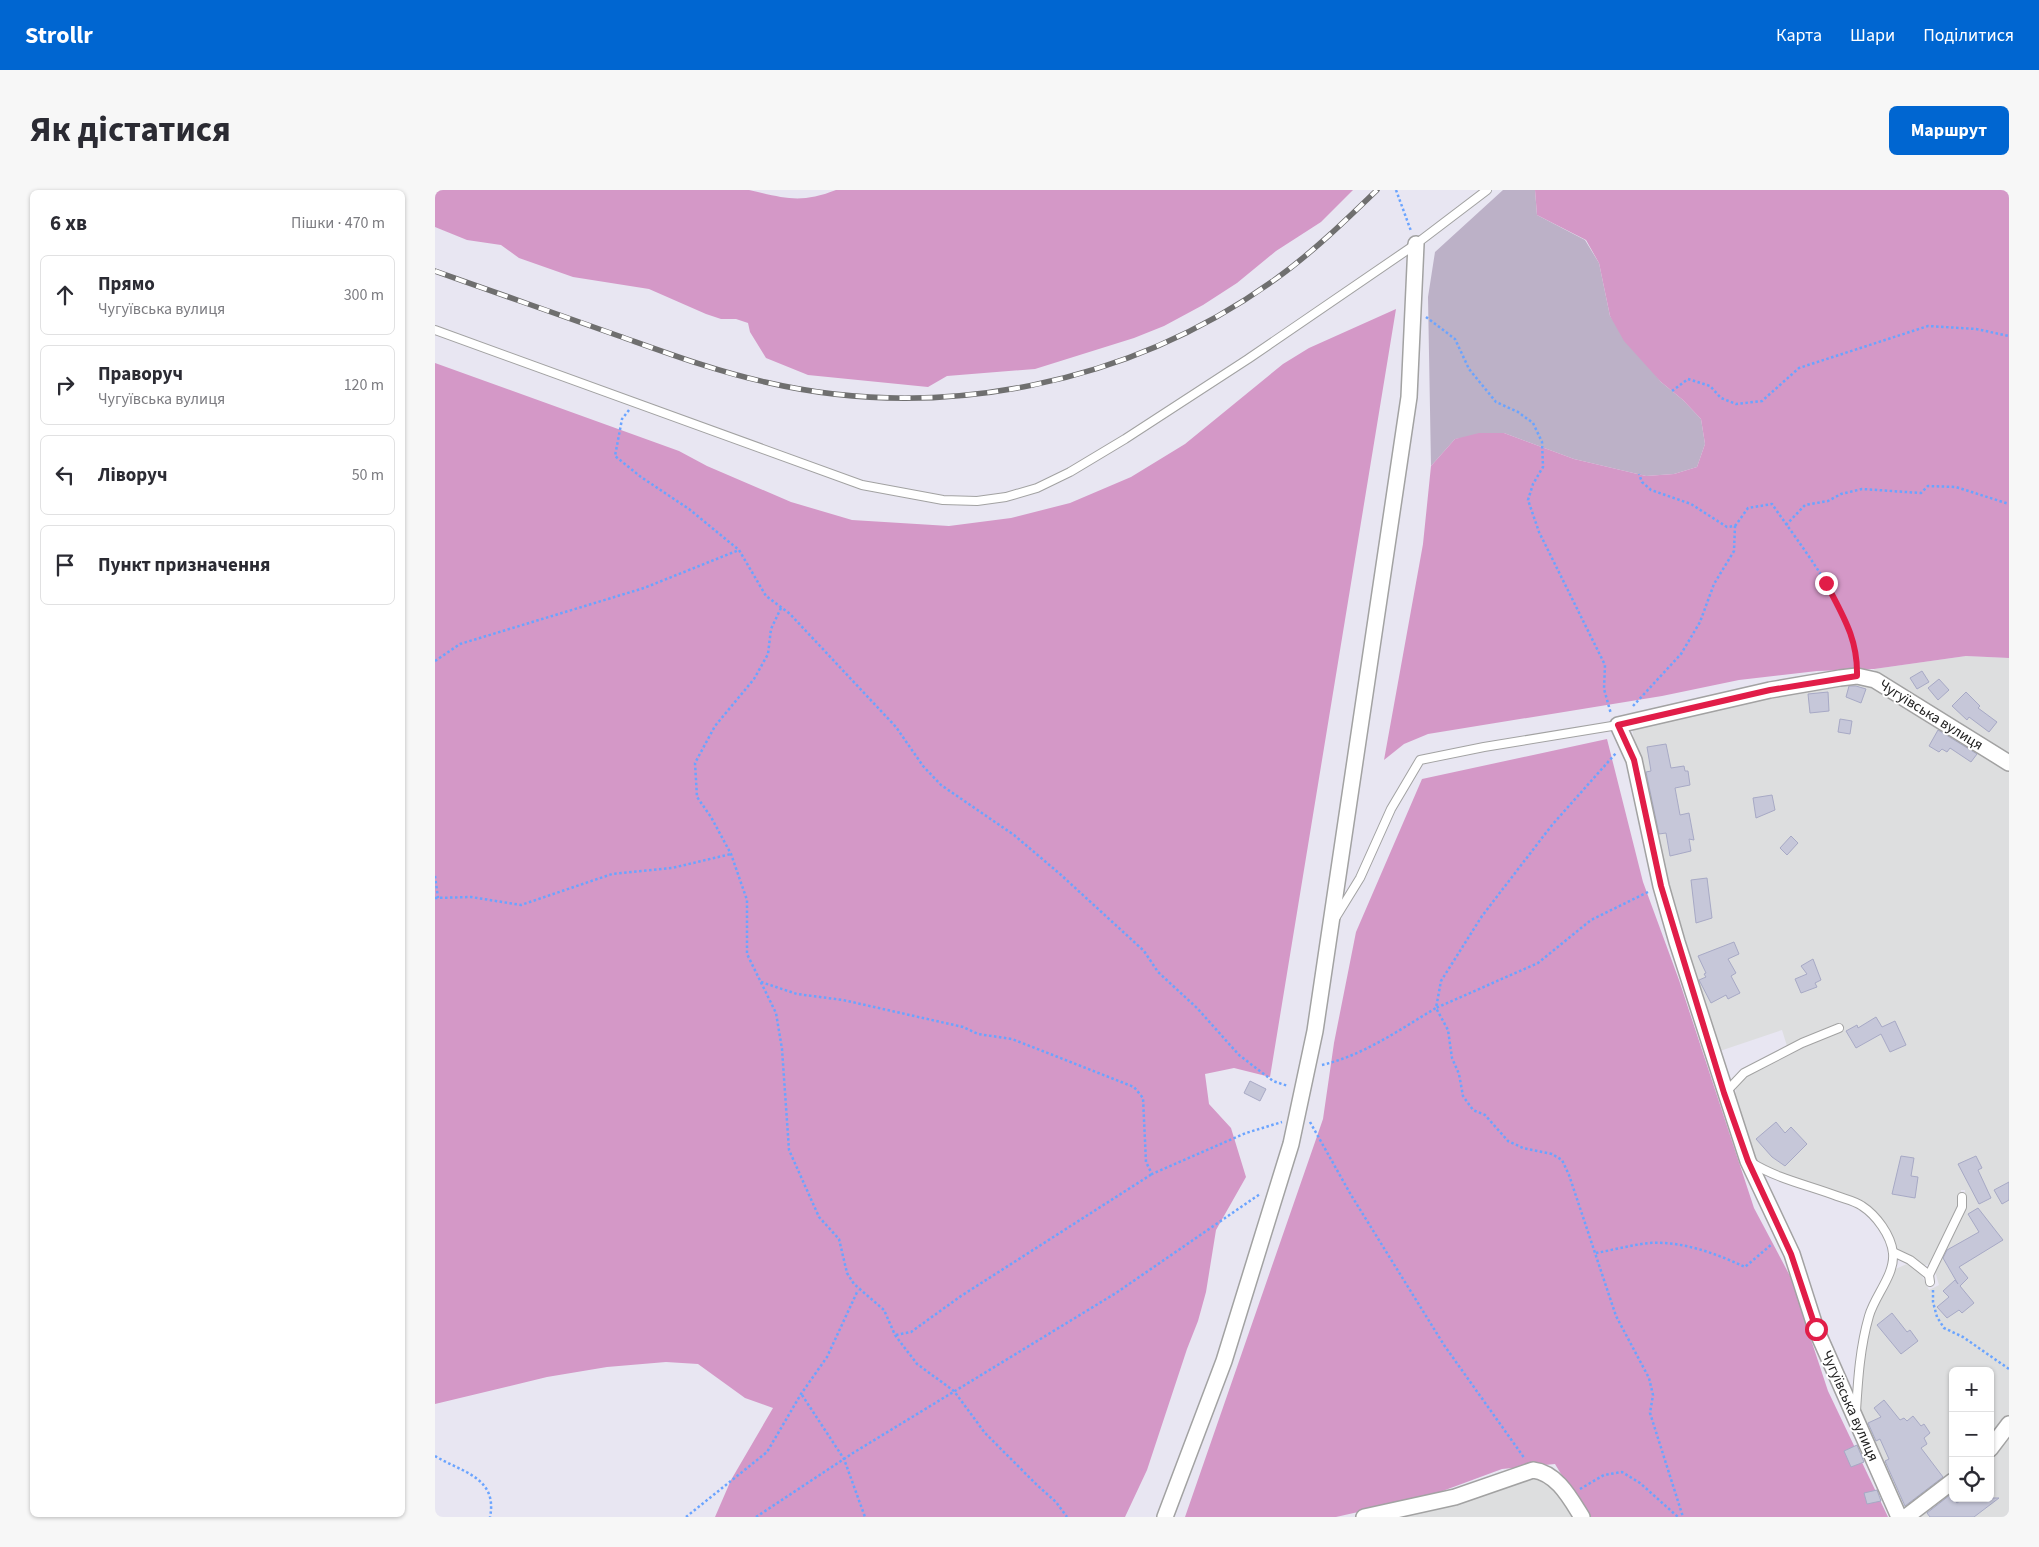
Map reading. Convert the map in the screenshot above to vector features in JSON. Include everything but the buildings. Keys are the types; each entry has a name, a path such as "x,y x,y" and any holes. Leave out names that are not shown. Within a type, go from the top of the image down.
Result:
{"street":[{"path":"1165,1517 1224,1361 1279,1180 1296,1118 1315,1030 1409,397 1416,244"},
{"name":"Чугуївська вулиця","path":"1899,1517 1816,1329 1791,1254 1748,1161 1724,1093 1661,886 1634,760 1613,725 1770,690 1857,676 1875,680 2009,763"},
{"path":"1994,1444 2009,1424"},
{"path":"1364,1517 1455,1496 1533,1470 1543,1471 1565,1490 1582,1517"},
{"path":"1906,1517 1949,1484"}],"lane":[{"path":"435,330 636,402 772,454 862,485 943,500 977,501 1006,497 1037,488 1070,472 1125,439 1248,359 1416,244 1487,190"},
{"path":"1332,923 1359,878 1391,809 1420,760 1613,725"},
{"path":"1724,1093 1743,1073 1802,1043 1839,1028"},
{"path":"1748,1161 1771,1175 1800,1182 1861,1205 1878,1221 1888,1238 1893,1252 1892,1269 1875,1299 1862,1345 1855,1420"},
{"path":"1893,1252 1910,1260 1930,1278 1962,1207 1963,1197"}],"path":[{"path":"1396,190 1416,244"},
{"path":"1413,307 1455,339 1469,369 1496,402 1518,412 1533,423 1542,442 1543,467 1533,484 1528,500 1539,532 1605,665 1604,689 1612,711 1613,725"},
{"path":"1672,391 1688,379 1710,386 1721,398 1736,404 1762,401 1799,368 1928,326 1976,328 2009,336"},
{"path":"636,402 621,419 615,456 641,477 689,509 739,550 766,596 790,614 896,727 923,766 941,786 1014,836 1060,874 1144,951 1158,972 1197,1008 1239,1055 1273,1081 1300,1096 1351,1195 1444,1345 1533,1470"},
{"path":"1639,474 1643,482 1651,490 1691,504 1727,527 1735,526"},
{"path":"1786,526 1805,505 1828,501 1841,494 1862,489 1921,493 1928,486 1956,487 2009,504"},
{"path":"1632,707 1681,654 1701,622 1714,584 1734,551 1735,526 1748,508 1772,504 1826,583 1847,625 1858,654 1857,676"},
{"path":"435,661 460,644 644,588 739,550"},
{"path":"781,608 771,629 768,654 754,679 715,726 695,763 697,797 711,817 731,854 747,900 747,954 776,1013 782,1048 789,1150 819,1217 839,1239 847,1273 859,1289 884,1310 895,1335 917,1364 954,1391 985,1432 1056,1502 1067,1517"},
{"path":"1617,747 1617,753 1552,825 1482,916 1441,980 1436,1008 1448,1030 1452,1058 1459,1074 1463,1096 1473,1110 1485,1115 1508,1142 1523,1148 1552,1154 1562,1160 1569,1175 1616,1316 1649,1378 1653,1395 1650,1413 1683,1517"},
{"path":"435,876 437,898 471,897 521,905 612,874 672,868 731,854"},
{"path":"1306,1068 1347,1059 1436,1008 1538,963 1591,920 1661,886"},
{"path":"761,982 797,994 843,1000 963,1027 978,1034 1012,1039 1133,1087 1143,1098 1146,1162 1152,1174"},
{"path":"895,1335 911,1332 961,1296 1152,1174 1246,1133 1296,1118"},
{"path":"756,1517 844,1459 1115,1293 1279,1180"},
{"path":"1596,1253 1650,1243 1693,1247 1722,1256 1745,1267 1782,1235"},
{"path":"1930,1278 1937,1317 1945,1328 2009,1369"},
{"path":"686,1517 767,1452 801,1394 827,1357 859,1289"},
{"path":"801,1394 844,1459 865,1517"},
{"path":"435,1456 470,1472 490,1493 493,1505 490,1517"},
{"path":"1565,1490 1583,1488 1604,1475 1623,1472 1641,1482 1678,1517"}],"shaded area":[{"path":"435,190 749,190 783,197 802,198 836,190 1353,190 1321,222 1276,251 1237,283 1203,305 1164,326 1134,338 1035,369 947,376 928,387 808,375 766,358 750,332 748,323 736,319 721,319 706,314 649,289 573,277 519,258 501,245 467,240 435,227"},
{"path":"1503,190 1535,190 1537,215 1585,240 1599,263 1610,316 1661,382 1683,400 1701,419 1705,444 1697,467 1674,474 1646,476 1574,459 1504,433 1455,439 1431,466 1428,297 1435,252"},
{"path":"1535,190 2009,190 2009,658 1966,656 1874,669 1817,671 1739,680 1662,696 1428,734 1404,744 1384,760 1423,544 1431,466 1455,439 1479,433 1504,433 1574,459 1646,476 1674,474 1697,467 1705,444 1701,419 1683,400 1661,382 1624,341 1610,316 1599,263 1586,240 1537,215"},
{"path":"1396,309 1270,1077 1234,1068 1205,1074 1209,1104 1231,1128 1246,1177 1216,1230 1206,1292 1198,1321 1147,1470 1125,1517 715,1517 731,1480 773,1408 745,1398 698,1364 666,1362 607,1367 547,1377 435,1404 435,363 679,451 707,466 791,502 852,520 949,526 1011,518 1070,503 1131,477 1185,444 1283,364 1309,348"},
{"path":"1966,656 2009,658 2009,760 1879,680 1874,669"},
{"path":"1867,682 2009,766 2009,1415 1994,1439 1994,1367 1949,1367 1949,1480 1900,1512 1857,1418 1870,1317 1893,1270 1907,1264 1920,1272 1929,1290 1939,1285 1934,1268 1964,1209 1965,1190 1961,1190 1960,1207 1930,1264 1922,1266 1895,1247 1862,1203 1772,1169 1749,1156 1735,1097 1736,1088 1746,1076 1844,1028 1841,1025 1787,1046 1782,1030 1714,1053 1680,942 1635,750 1632,726 1730,701"},
{"path":"1607,739 1643,882 1679,980 1754,1208 1790,1276 1828,1391 1888,1517 1587,1517 1555,1464 1502,1469 1429,1496 1336,1517 1185,1517 1323,1119 1334,1043 1356,932 1422,779"},
{"path":"2009,1428 2009,1517 1909,1517 1949,1487 1949,1502 1994,1502 1994,1447"},
{"path":"1545,1475 1573,1517 1379,1517 1504,1482"}],"railway":[{"path":"435,271 691,361 765,382 832,394 899,398 966,395 1032,385 1097,368 1160,345 1220,315 1277,278 1316,247 1377,190"}],"route":[{"path":"1816,1329 1791,1254 1748,1161 1724,1093 1661,886 1634,760 1618,725 1770,690 1857,676 1858,654 1847,625 1826,583"}]}
